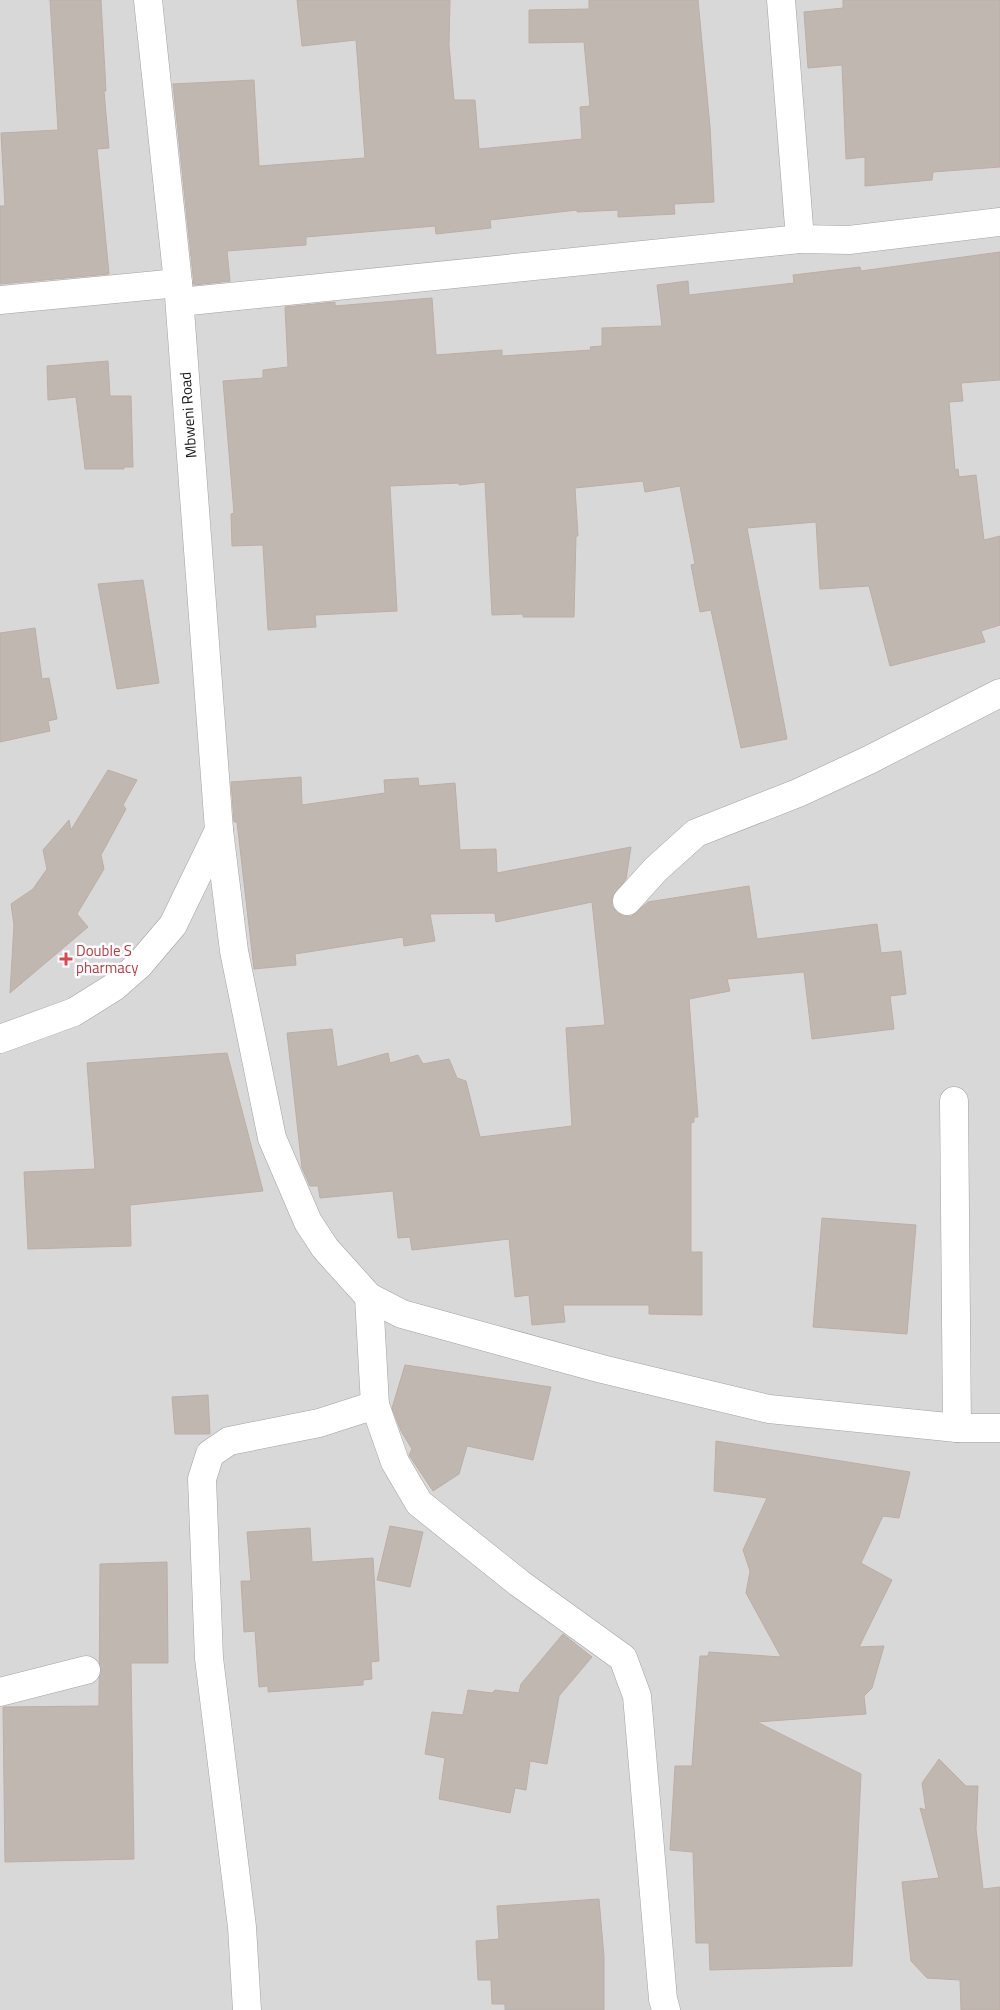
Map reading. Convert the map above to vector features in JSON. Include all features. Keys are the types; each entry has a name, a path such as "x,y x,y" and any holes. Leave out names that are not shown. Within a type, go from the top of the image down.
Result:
{"street":[{"name":"Mbweni Road","path":"148,0 179,293 219,830 234,951 272,1138 308,1222 324,1248 369,1298"},
{"path":"781,0 800,238"},
{"path":"0,300 179,293 800,238 849,240 1000,222"},
{"path":"627,901 656,869 696,833 798,792 870,760 1000,693"},
{"path":"0,1038 74,1012 114,987 139,965 173,925 219,830"},
{"path":"954,1101 957,1428"},
{"path":"666,2010 637,1696 622,1658 519,1583 419,1503 395,1462 375,1405 369,1298 410,1316 602,1369 770,1410 957,1428 1000,1428"},
{"path":"247,2010 242,1927 209,1658 202,1479 210,1454 229,1441 318,1423 375,1405"},
{"path":"0,1692 86,1670"}],"shaded area":[{"path":"0,0 1000,0 1000,2010 0,2010"}],"building":[{"path":"50,0 101,0 106,91 104,91 109,148 97,149 109,274 0,284 0,206 5,206 1,133 58,130"},
{"path":"297,0 450,0 449,45 454,100 475,100 479,149 582,139 580,107 590,106 584,42 529,43 529,10 589,9 589,0 698,0 710,127 714,202 674,204 675,214 618,217 618,210 577,212 577,210 490,220 491,228 436,234 435,226 306,237 306,245 227,251 230,281 194,285 173,84 254,80 259,166 365,158 356,40 302,46"},
{"path":"843,0 1000,0 1000,167 933,172 932,180 865,186 865,157 846,159 842,65 808,68 804,12 843,8"},
{"path":"1000,252 1000,380 961,383 963,401 949,402 955,470 958,469 959,477 976,475 984,540 1000,536 1000,625 981,631 985,642 890,666 869,586 820,589 816,522 747,528 787,739 741,748 711,610 700,612 691,565 695,564 680,486 645,492 643,481 575,488 578,536 576,536 574,617 523,617 523,614 492,615 485,482 459,485 459,483 390,486 397,611 315,615 316,627 268,630 263,545 232,546 231,514 234,513 223,381 263,378 263,370 288,367 285,307 335,302 335,306 432,298 436,355 502,350 502,356 591,350 590,347 602,346 602,328 662,326 657,285 688,281 689,295 794,283 793,275 860,267 861,271"},
{"path":"108,361 110,396 131,396 133,467 124,467 124,469 85,469 76,397 48,400 47,366"},
{"path":"143,580 159,683 117,689 98,584"},
{"path":"35,628 42,679 49,678 57,719 48,721 50,731 0,742 0,633"},
{"path":"108,770 137,780 123,805 126,809 101,855 104,869 77,914 88,927 10,993 14,925 11,904 33,889 47,869 43,850 69,820 71,830"},
{"path":"301,777 302,805 385,793 384,780 418,778 419,786 455,783 460,850 496,849 497,873 631,847 626,879 612,898 612,906 617,913 623,916 632,916 648,902 749,886 757,939 877,924 881,953 901,951 906,994 890,996 894,1029 812,1039 804,972 727,979 730,991 689,999 698,1117 694,1117 694,1122 691,1123 691,1252 702,1252 702,1315 649,1314 649,1305 563,1305 565,1322 532,1325 529,1295 515,1297 509,1239 412,1250 410,1237 398,1238 393,1191 320,1198 318,1186 310,1186 302,1168 287,1033 332,1029 337,1067 388,1053 390,1063 418,1055 423,1064 449,1059 457,1078 466,1081 480,1137 572,1126 566,1028 605,1025 592,902 496,922 495,913 430,914 435,941 404,946 403,937 295,954 296,965 254,969 237,822 234,822 231,782"},
{"path":"227,1053 263,1191 130,1205 131,1246 28,1249 24,1172 95,1169 87,1063"},
{"path":"822,1218 916,1225 907,1334 813,1327"},
{"path":"405,1365 551,1387 533,1460 467,1446 459,1474 433,1491 409,1455 412,1449 401,1431 392,1408"},
{"path":"208,1395 210,1434 175,1434 172,1397"},
{"path":"716,1441 910,1472 899,1518 883,1516 861,1563 892,1580 859,1647 884,1646 872,1688 864,1696 866,1714 757,1722 861,1774 852,1966 710,1970 709,1943 696,1943 693,1852 670,1850 675,1766 692,1766 700,1656 708,1656 709,1652 781,1657 746,1593 750,1571 743,1550 767,1498 714,1491"},
{"path":"390,1526 423,1532 410,1587 377,1580"},
{"path":"310,1528 312,1562 373,1558 379,1661 371,1662 372,1679 363,1680 363,1685 268,1692 268,1686 259,1687 255,1631 244,1632 241,1581 251,1581 247,1532"},
{"path":"167,1562 168,1663 131,1663 134,1859 5,1862 3,1707 99,1706 100,1564"},
{"path":"563,1634 592,1657 559,1696 547,1764 530,1761 526,1790 515,1788 510,1813 439,1799 445,1758 425,1754 432,1712 463,1715 468,1690 492,1693 495,1690 519,1693 521,1684"},
{"path":"939,1759 966,1786 978,1786 976,1829 983,1889 1000,1887 1000,2010 961,2010 960,1980 927,1978 911,1961 902,1882 939,1878 920,1808 926,1810 922,1783"},
{"path":"599,1899 604,1957 604,2010 505,2010 505,2004 492,2004 491,1980 478,1980 476,1941 499,1939 497,1906"}],"place":[{"name":"Double S pharmacy","path":"66,959"}]}
